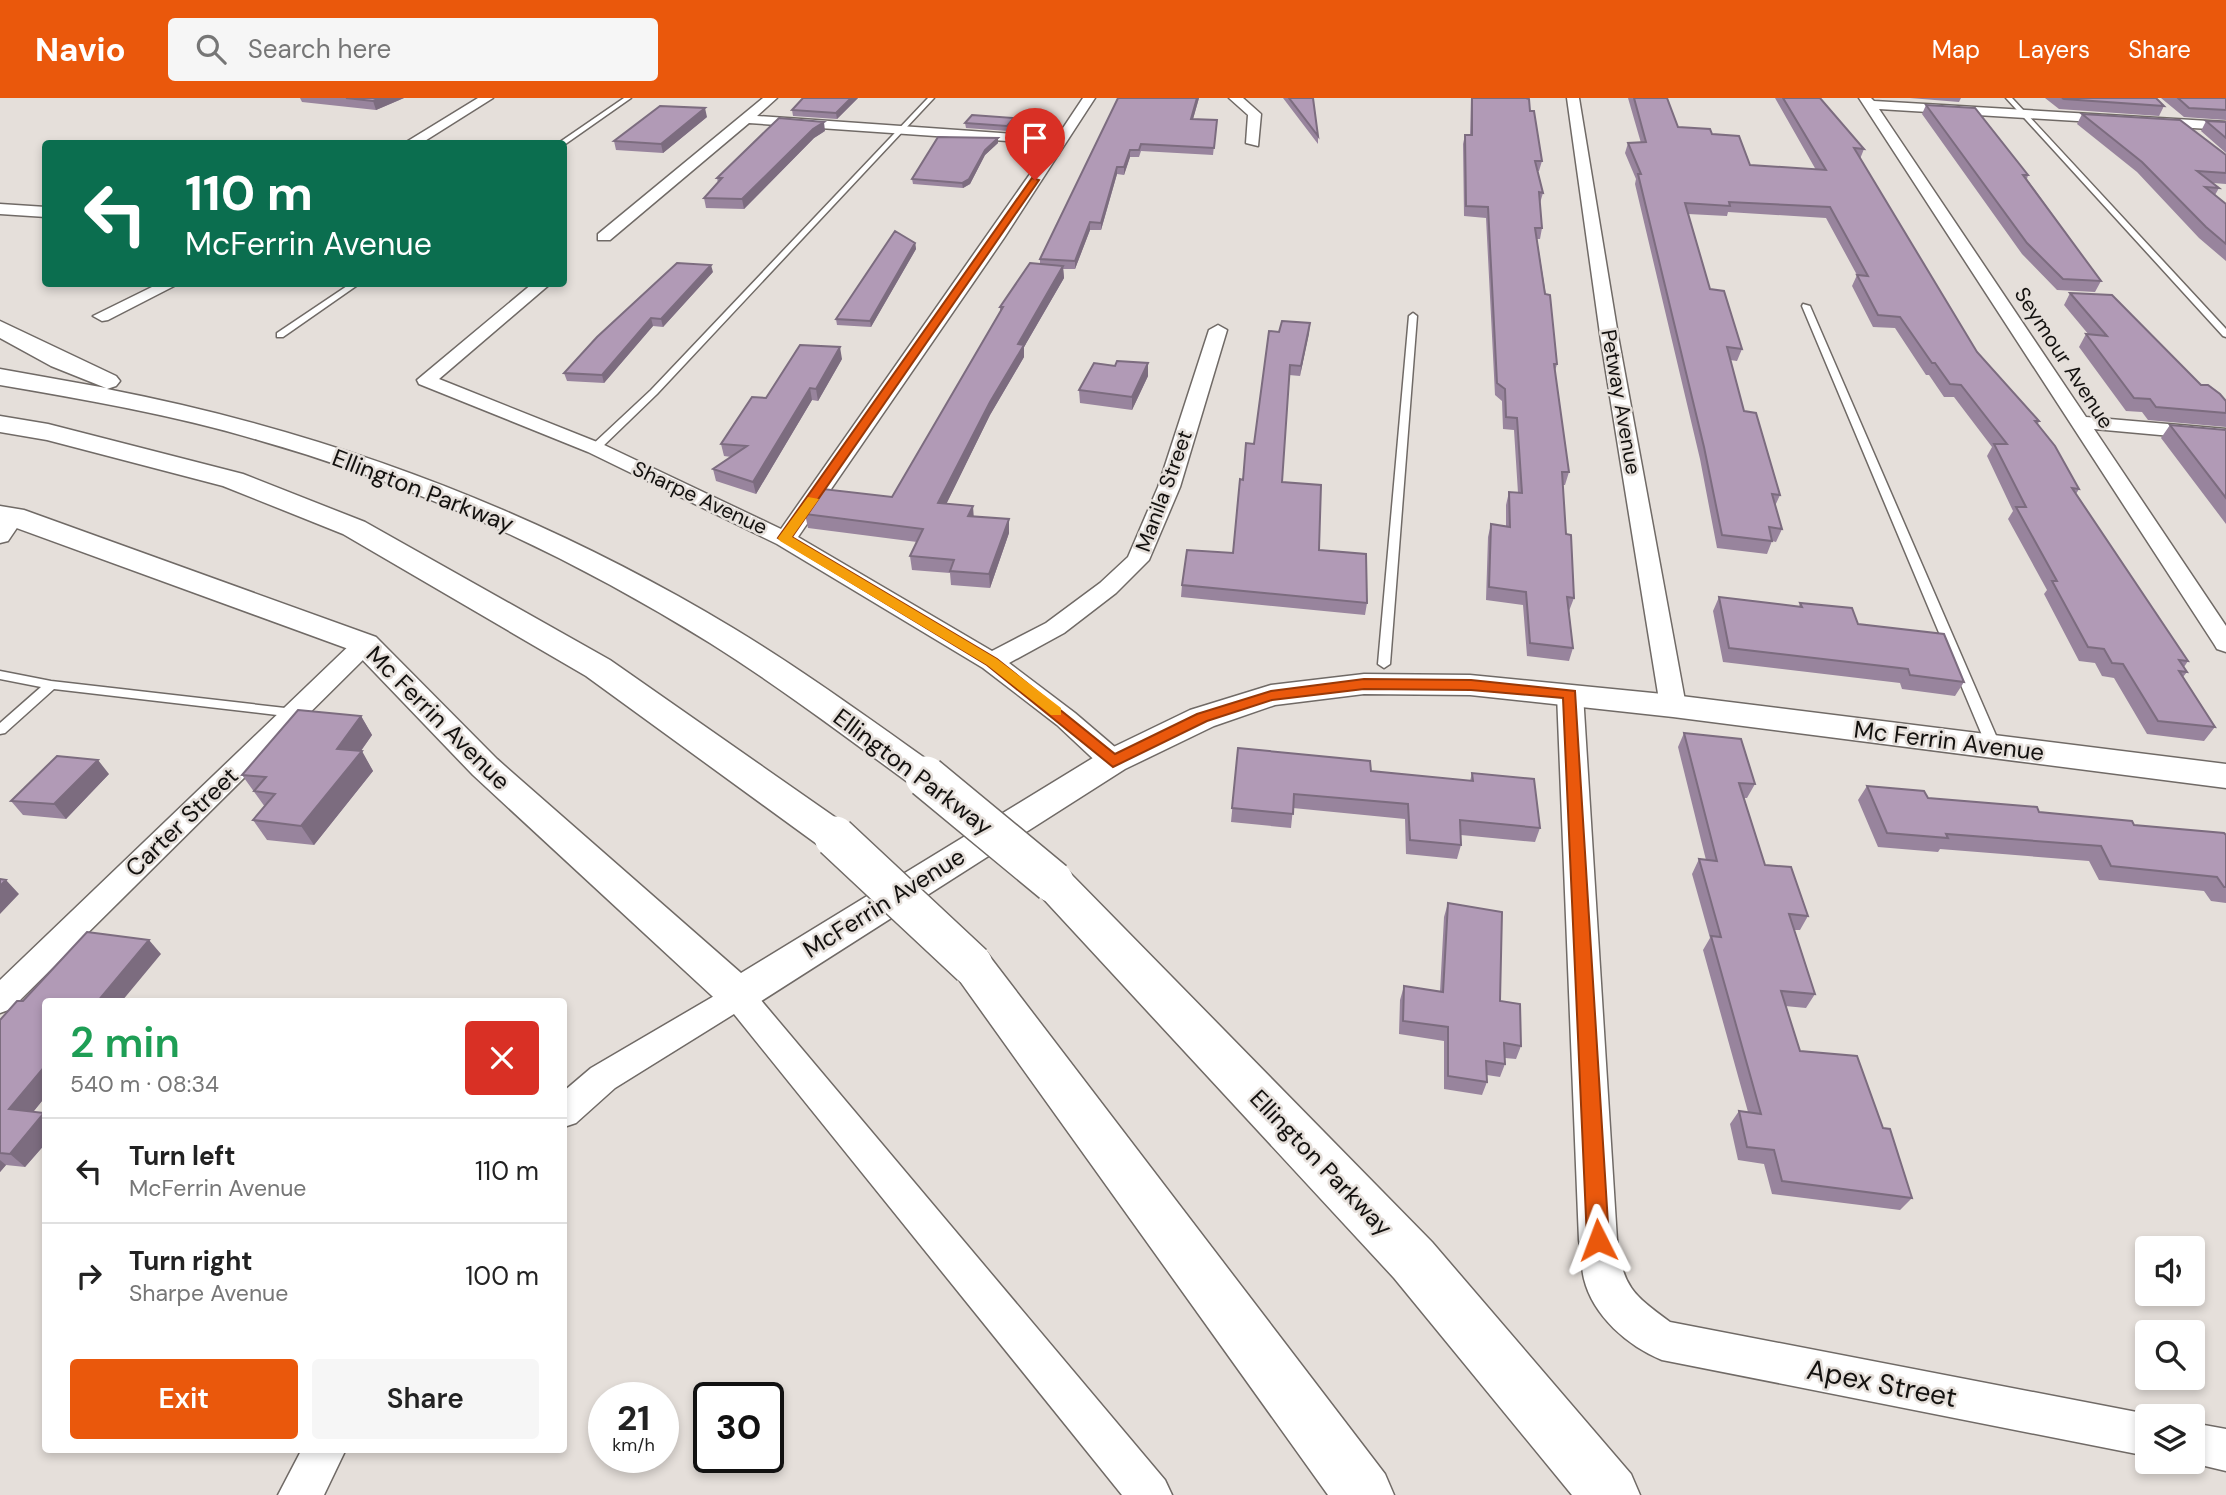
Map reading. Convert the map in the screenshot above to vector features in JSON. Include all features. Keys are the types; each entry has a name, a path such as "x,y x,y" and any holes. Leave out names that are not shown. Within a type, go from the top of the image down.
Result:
{"highway":[{"path":"0,328 60,361 170,408"},
{"name":"Ellington Parkway","path":"0,377 170,408 271,435 400,478 563,548 691,617 799,687 926,777 1053,881 1413,1260 1610,1495"},
{"path":"0,424 48,432 233,480 354,528 598,668 835,837 972,965 1364,1495"}],"street":[{"path":"604,237 771,98"},
{"path":"785,538 996,239 1089,98"},
{"path":"1235,98 1255,114 1253,143"},
{"name":"Petway Avenue","path":"1573,98 1610,341 1673,706"},
{"path":"456,99 484,100"},
{"path":"416,140 484,100"},
{"path":"1867,101 2226,126"},
{"name":"Seymour Avenue","path":"1867,101 2226,644"},
{"path":"2165,110 2197,137"},
{"path":"747,119 1061,141"},
{"path":"0,209 42,212"},
{"path":"102,316 165,287"},
{"name":"Sharpe Avenue","path":"538,287 426,380 595,448 785,538 992,662 1113,761"},
{"name":"Manila Street","path":"992,662 1055,628 1108,588 1138,560 1169,487 1218,330"},
{"path":"2079,422 2226,435"},
{"name":"Mc Ferrin Avenue","path":"5,522 365,644 485,766 738,995"},
{"name":"Carter Street","path":"0,1000 365,644"},
{"name":"McFerrin Avenue","path":"738,995 1113,761 1202,718 1271,695 1364,684 1471,685 1673,706"},
{"name":"Apex Street","path":"1570,694 1598,1240 1603,1279 1625,1313 1662,1340 2135,1433"},
{"name":"Mc Ferrin Avenue","path":"1673,706 2226,776"},
{"path":"567,1109 603,1078 738,995 1150,1495"},
{"path":"2205,1446 2226,1450"},
{"path":"300,1495 323,1453"}],"lane":[{"path":"565,140 628,98"},
{"path":"595,448 663,382 931,98"},
{"path":"2010,98 2226,334"},
{"path":"280,335 351,287"},
{"path":"1806,306 1994,747"},
{"path":"1384,664 1413,316"},
{"path":"0,676 51,685 294,713"},
{"path":"0,730 51,685"}],"building":[{"path":"346,98 380,98 373,101"},
{"path":"803,98 851,98 836,113 792,110"},
{"path":"1118,98 1197,98 1191,119 1217,120 1214,148 1141,144 1139,150 1130,150 1124,167 1117,167 1101,223 1090,222 1075,261 1040,259"},
{"path":"1289,98 1313,98 1318,136"},
{"path":"1472,98 1526,98 1529,99 1530,111 1534,111 1542,161 1535,161 1543,193 1539,192 1542,228 1535,228 1545,294 1550,295 1557,364 1554,364 1569,472 1562,472 1566,534 1571,535 1574,598 1567,597 1573,648 1530,643 1526,592 1489,587 1491,524 1510,527 1509,492 1522,493 1517,418 1506,417 1505,389 1497,383 1488,207 1466,206 1465,135 1472,135"},
{"path":"1634,98 1667,98 1678,127 1710,129 1712,134 1739,136 1750,165 1826,170 1783,98 1820,98 1864,149 1854,148 1977,352 2039,421 2035,421 2055,446 2079,489 2072,488 2188,661 2179,660 2187,672 2179,671 2215,727 2158,721 2123,664 2112,663 2104,649 2088,647 2052,581 2057,581 2016,507 2026,507 1994,444 2007,444 1961,385 1950,384 1935,363 1932,363 1900,317 1878,315 1857,275 1868,276 1830,207 1729,202 1730,206 1685,203 1710,289 1724,291 1742,349 1727,347 1744,411 1756,413 1780,495 1772,494 1782,529 1769,527 1772,541 1722,535 1704,447 1638,174 1641,174 1628,143 1646,142"},
{"path":"2062,98 2156,98 2164,106 2064,99"},
{"path":"2178,98 2226,98 2226,110 2189,108"},
{"path":"1926,105 1975,108 2028,175 2023,175 2101,281 2063,279 2027,243"},
{"path":"660,106 705,108 661,144 614,141"},
{"path":"2082,114 2180,120 2226,155 2226,173 2197,171 2219,188 2205,187 2226,204 2226,244 2142,162"},
{"path":"972,115 1014,118 1007,126 965,123"},
{"path":"779,118 824,122 813,129 742,199 704,198 722,178 717,178"},
{"path":"2206,121 2226,122 2226,138"},
{"path":"938,137 998,138 985,150 969,179 962,183 912,179"},
{"path":"895,231 915,243 870,321 836,319"},
{"path":"677,263 711,265 661,319 651,318 602,375 564,373 597,337"},
{"path":"1030,263 1063,266 1018,344 1024,345 990,402 938,503 973,506 968,516 1009,519 989,574 950,571 954,560 910,556 923,529 805,514 823,489 892,497 1003,307 1000,307"},
{"path":"2070,293 2112,295 2201,385 2208,385 2220,394 2226,401 2226,413 2156,407 2150,399 2134,398 2086,334 2107,336"},
{"path":"1282,321 1310,323 1301,366 1290,365 1282,482 1321,485 1319,550 1366,554 1367,603 1182,585 1187,550 1233,553 1240,479 1243,480 1246,443 1254,444 1269,331 1279,332"},
{"path":"800,345 840,347 816,389 810,388 753,482 713,469 747,446 721,444 752,397 766,398"},
{"path":"1117,361 1148,363 1132,397 1079,390 1094,363 1115,366"},
{"path":"2170,425 2226,430 2226,498"},
{"path":"1719,597 1802,607 1800,603 1852,608 1858,624 1944,634 1964,682 1910,675 1908,669 1729,648"},
{"path":"298,710 361,716 337,749 362,751 301,826 253,820 275,794 254,791 266,777 242,775"},
{"path":"1684,733 1741,739 1755,784 1739,783 1765,865 1791,867 1808,916 1789,914 1815,994 1781,991 1800,1051 1857,1056 1883,1128 1890,1129 1912,1198 1782,1181 1774,1150 1747,1147 1739,1111 1761,1114 1711,936 1721,937 1699,859 1717,861"},
{"path":"1238,748 1370,761 1371,771 1473,781 1472,773 1534,779 1540,828 1460,820 1461,845 1410,840 1408,804 1294,794 1293,814 1232,808"},
{"path":"57,756 98,760 54,804 11,801"},
{"path":"1867,786 1924,791 1928,798 2037,807 2039,812 2132,821 2134,825 2224,833 2226,887 2217,877 2111,866 2101,846 1946,834 1948,838 1887,833"},
{"path":"1448,903 1502,912 1500,1001 1520,1004 1521,1046 1504,1043 1505,1064 1486,1061 1487,1082 1448,1076 1448,1027 1403,1021 1404,986 1443,992"},
{"path":"87,932 149,940 101,998 42,998 42,1070 9,1109 42,1113 42,1115 10,1154 0,1153 0,1020 17,1001 23,1001"}],"slow traffic":[{"path":"813,499 785,538 992,662 1056,712"}],"route":[{"path":"1035,180 785,538 992,662 1066,719 1113,761 1202,718 1271,695 1364,684 1471,685 1570,694 1598,1240"}]}
